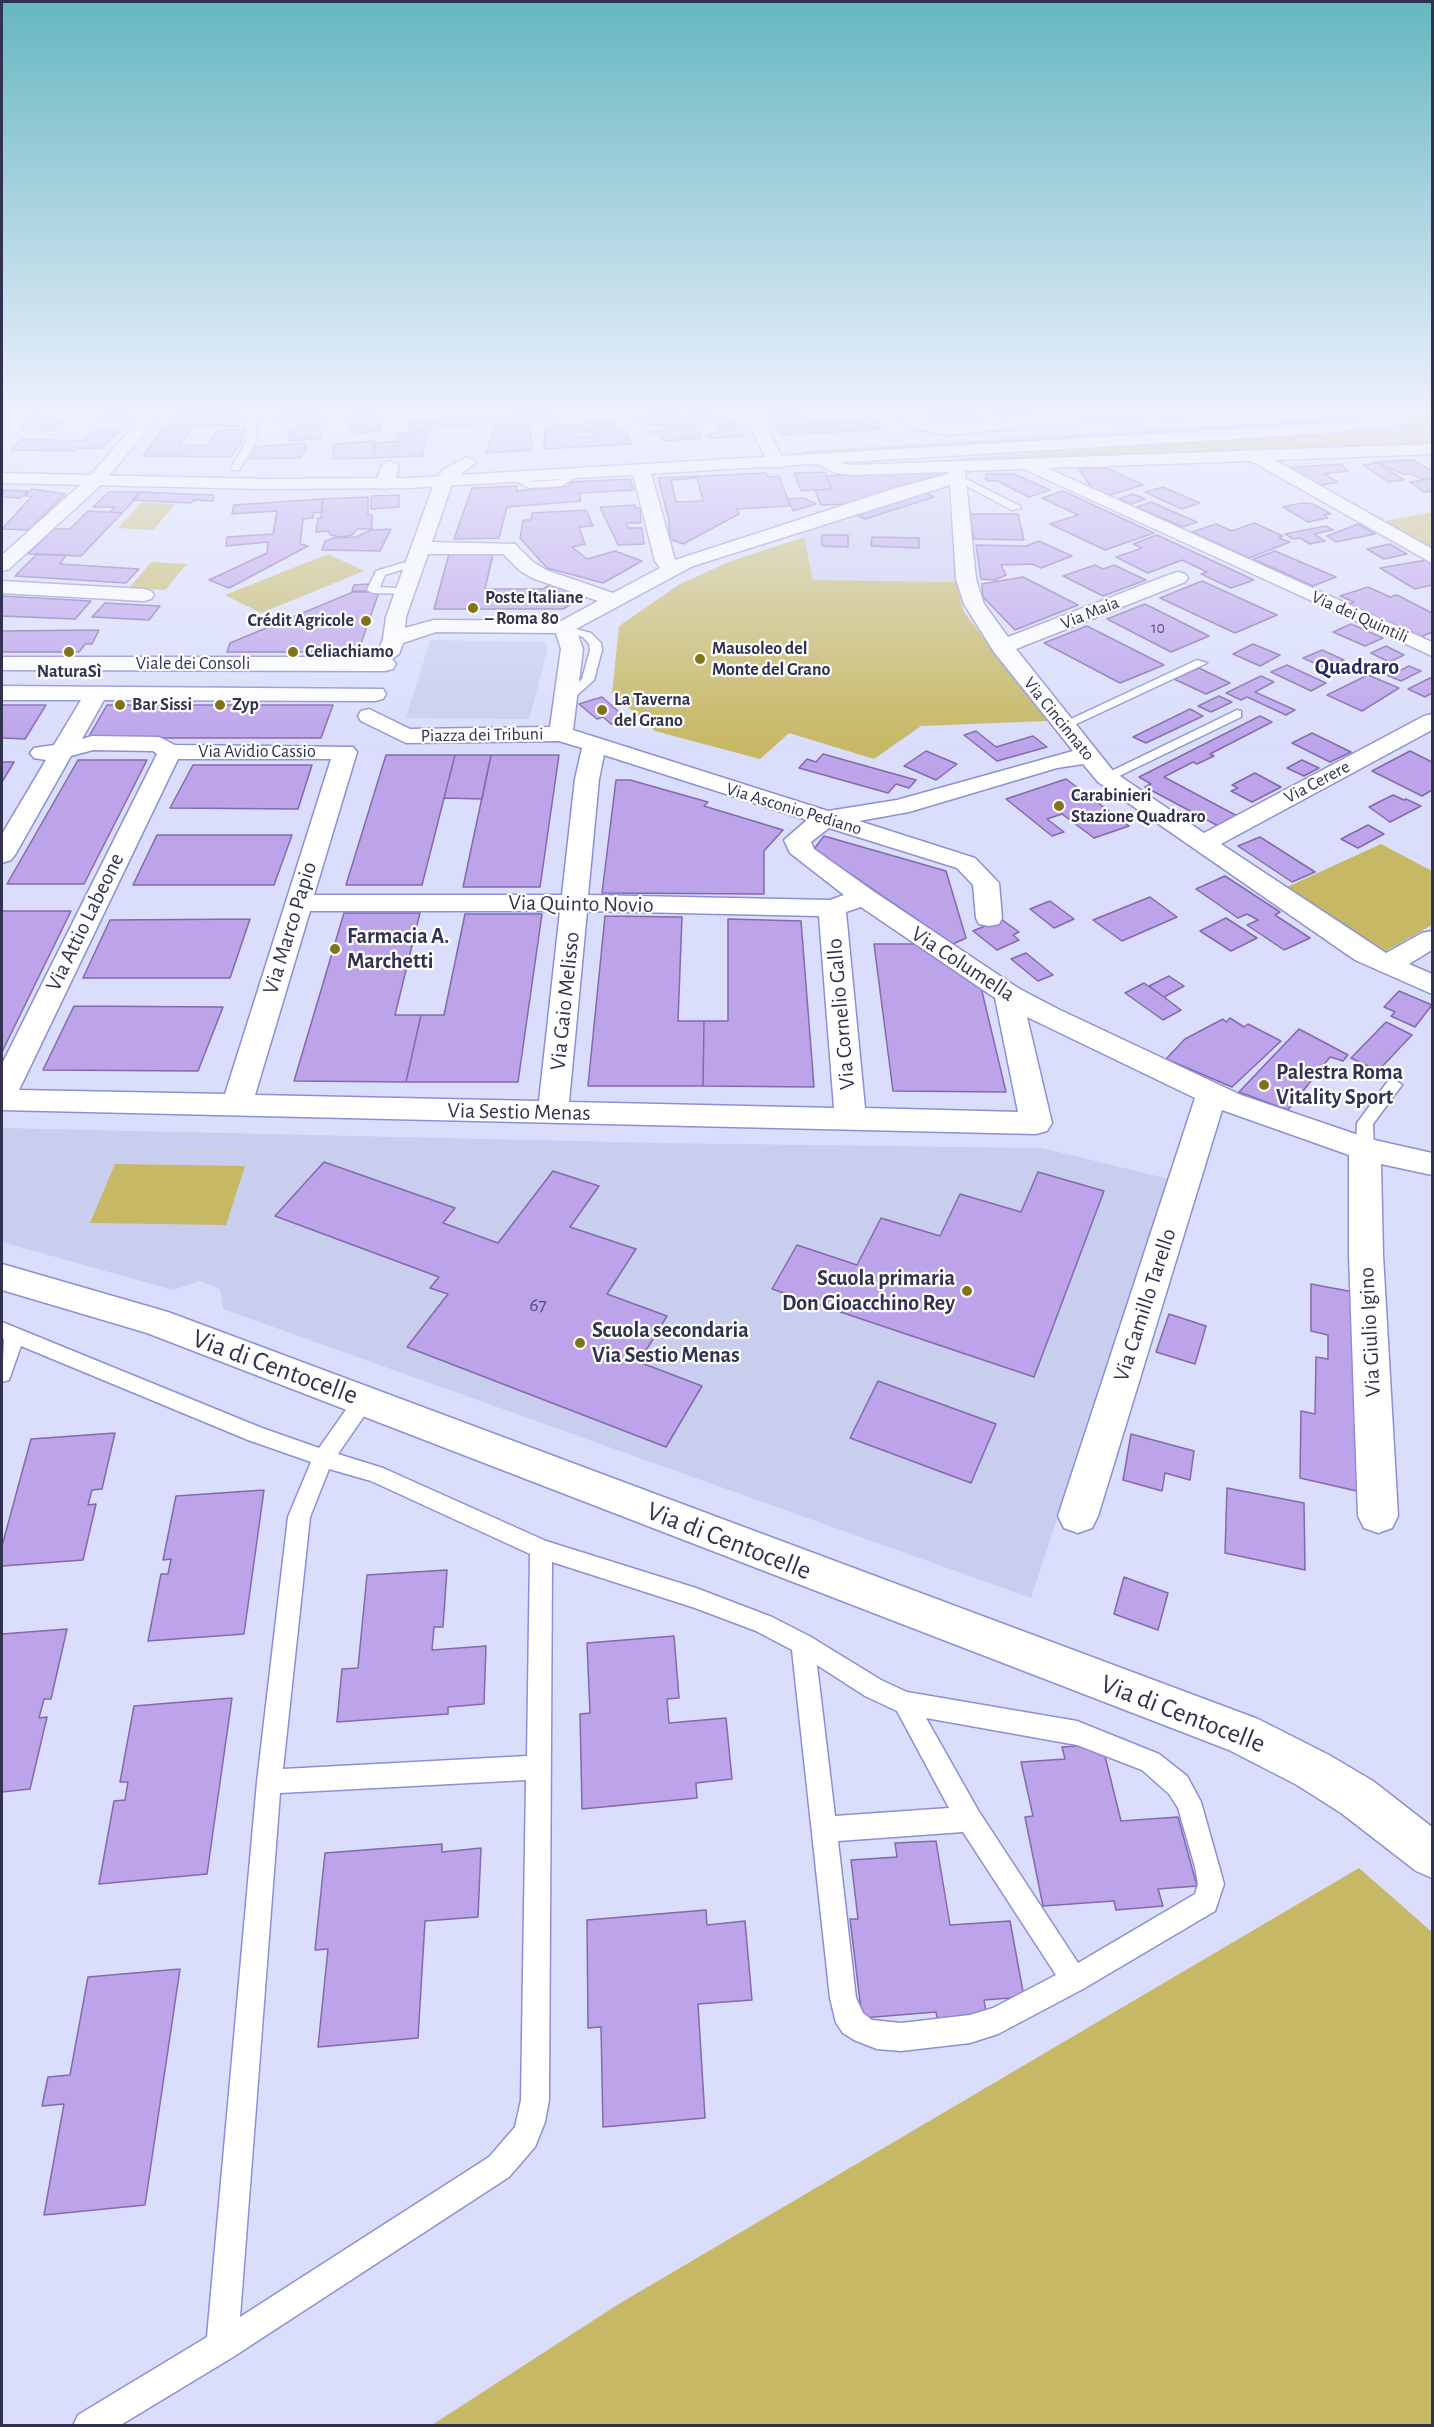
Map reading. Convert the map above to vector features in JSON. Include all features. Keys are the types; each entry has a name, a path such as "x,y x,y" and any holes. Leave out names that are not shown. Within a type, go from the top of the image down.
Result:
{"street":[{"path":"2,565 52,521"},
{"path":"372,705 394,639 396,617 430,521"},
{"path":"655,521 665,561 670,569"},
{"path":"394,639 434,626 565,627 670,569 815,521"},
{"name":"Via Cincinnato","path":"961,521 969,591 977,610 1002,647 1106,777 1318,923 1386,965 1432,985"},
{"name":"Via dei Quintili","path":"1151,521 1429,646"},
{"path":"1369,521 1432,557"},
{"path":"6,542 32,540"},
{"path":"418,555 508,548 524,564 539,574 614,600"},
{"name":"Via Maia","path":"1002,647 1178,578"},
{"path":"2,587 144,596"},
{"path":"405,596 413,613 434,626"},
{"name":"Piazza dei Tribuni","path":"372,705 406,736 561,734 572,648 565,627"},
{"name":"Viale dei Consoli","path":"2,663 384,664"},
{"name":"Viale dei Consoli","path":"2,693 372,705"},
{"path":"2,855 52,752 87,694"},
{"name":"Via Marco Papio","path":"237,1105 297,903 362,748 354,726 372,705"},
{"name":"Via Cerere","path":"1202,844 1432,721"},
{"name":"Via Asconio Pediano","path":"561,734 966,863 986,883 989,918"},
{"name":"Via Avidio Cassio","path":"52,752 82,758 147,759 170,752 362,748 406,736"},
{"name":"Via Gaio Melisso","path":"553,1113 587,779 594,746"},
{"path":"2,819 52,752"},
{"name":"Via Attio Labeone","path":"2,1093 170,752"},
{"name":"Via Columella","path":"1087,756 1054,762 900,807 825,819 797,840 803,853 864,897 1008,994 1087,1036 1212,1094 1281,1122 1365,1149 1432,1164"},
{"name":"Via Quinto Novio","path":"297,903 576,903 832,908 864,897"},
{"name":"Via Cornelio Gallo","path":"832,908 850,1119"},
{"path":"1386,965 1432,939"},
{"name":"Via Sestio Menas","path":"2,1100 1036,1123 1008,994"},
{"name":"Via Camillo Tarello","path":"1078,1516 1212,1094"},
{"name":"Via Giulio Igino","path":"1365,1149 1366,1255 1378,1516"},
{"name":"Via di Centocelle","path":"2,1277 156,1322 1243,1734 1338,1785 1397,1826 1432,1855"}],"lane":[{"path":"405,596 373,590 380,573 418,555"},
{"path":"1064,725 1201,663"},
{"path":"1106,777 1237,714"},
{"path":"1365,1149 1365,1122 1394,1085"},
{"path":"2,1374 8,1332 255,1434 376,1474 541,1549 718,1605 764,1624 803,1644 873,1688 905,1702 1031,1723 1099,1740 1162,1770 1178,1785 1189,1802 1208,1867 1211,1884 1206,1902 1012,2014 970,2029 901,2037 877,2035 854,2024 846,2013 843,1998 803,1644"},
{"path":"222,2346 269,1782 299,1517 323,1458 364,1400"},
{"path":"89,2426 222,2346 499,2167 525,2137 531,2122 535,2100 541,1549"},
{"path":"905,1702 969,1819 1074,1980"},
{"path":"269,1782 537,1767"},
{"path":"825,1829 969,1819"}],"shaded area":[{"path":"124,521 161,521 153,530 118,528"},
{"path":"834,521 950,521 956,582 813,580 802,532"},
{"path":"1385,521 1432,521 1432,549"},
{"path":"804,537 813,580 956,582 964,612 1047,721 921,726 874,759 789,733 760,759 655,731 612,693 619,626 680,584 731,561"},
{"path":"328,554 364,571 261,613 225,595"},
{"path":"151,562 187,564 165,590 129,588"},
{"path":"430,640 545,642 548,649 529,719 406,718"},
{"path":"1381,844 1432,871 1432,925 1386,951 1285,888"},
{"path":"2,1128 662,1143 1042,1148 1169,1179 1031,1598 223,1309 220,1289 200,1281 173,1290 2,1242"},
{"path":"115,1164 245,1166 226,1225 90,1223"},
{"path":"1359,1868 1432,1932 1432,2425 432,2425 617,2305"}],"building":[{"path":"9,521 38,521 29,530 2,529"},
{"path":"78,521 114,521 81,556 28,554 54,529 70,529"},
{"path":"275,521 303,521 300,544 308,546 229,588 209,580 267,553 268,542 226,546 227,537 273,534"},
{"path":"318,521 372,521 372,529 357,529 352,535 341,537 330,535 328,531 316,532"},
{"path":"460,521 503,521 499,538 454,539"},
{"path":"523,521 591,521 593,526 579,527 585,544 572,547 587,559 615,551 642,561 603,583 547,568 520,538"},
{"path":"607,521 641,521 626,523 628,528 642,528 644,544 618,545"},
{"path":"669,521 725,521 683,544 670,539"},
{"path":"970,521 1020,521 1024,540 974,539"},
{"path":"1059,521 1129,521 1154,533 1105,550 1050,524"},
{"path":"1170,521 1197,522 1183,527"},
{"path":"1254,523 1283,536 1279,538 1290,542 1249,558 1192,532 1216,524 1232,531"},
{"path":"1358,524 1375,534 1336,542 1327,536"},
{"path":"1326,526 1333,530 1314,534 1325,541 1310,544 1300,538 1293,539 1285,534"},
{"path":"391,529 380,551 322,550 325,541 334,538 356,537 371,530"},
{"path":"822,535 848,535 848,547 822,546"},
{"path":"1157,535 1254,580 1231,588 1201,574 1207,572 1182,560 1148,573 1116,557 1142,548 1133,544"},
{"path":"872,537 919,538 919,548 871,546"},
{"path":"1039,541 1072,556 1041,568 1032,564 1001,565 1006,575 995,580 981,579 976,545 1026,546"},
{"path":"1390,544 1407,554 1384,559 1367,549"},
{"path":"1275,551 1336,577 1313,586 1253,559"},
{"path":"37,554 66,555 60,564 139,569 126,583 15,576"},
{"path":"449,554 493,554 485,589 543,589 553,583 586,595 563,609 434,609"},
{"path":"1426,560 1432,564 1432,585 1415,589 1380,568"},
{"path":"1095,565 1103,569 1114,565 1146,580 1103,596 1063,576"},
{"path":"1023,577 1078,605 1015,630 983,597 982,584"},
{"path":"1202,581 1277,615 1235,633 1160,598"},
{"path":"368,584 366,591 352,591 354,585"},
{"path":"1368,587 1390,597 1397,595 1432,613 1432,632 1421,637 1349,604 1354,602 1340,596"},
{"path":"353,592 379,592 358,652 227,652 230,643"},
{"path":"2,596 91,601 75,619 2,616"},
{"path":"105,603 160,606 149,620 92,617"},
{"path":"1145,604 1209,636 1171,652 1107,619"},
{"path":"1351,624 1383,638 1365,646 1333,632"},
{"path":"1087,626 1164,665 1120,683 1044,643"},
{"path":"99,630 92,644 85,644 79,652 2,652 2,631"},
{"path":"1253,644 1280,655 1260,666 1233,654"},
{"path":"1386,646 1404,655 1389,662 1371,653"},
{"path":"1322,650 1344,660 1325,668 1303,658"},
{"path":"1287,665 1326,683 1311,691 1271,672"},
{"path":"1389,665 1401,670 1409,666 1421,671 1401,681 1377,671"},
{"path":"1199,668 1230,683 1206,694 1174,679"},
{"path":"1368,675 1399,688 1362,711 1327,695"},
{"path":"1261,676 1274,682 1255,692 1295,710 1286,715 1247,697 1241,700 1226,693"},
{"path":"1432,679 1432,693 1425,697 1408,689"},
{"path":"1219,696 1232,702 1211,712 1198,706"},
{"name":"La Taverna del Grano","path":"602,697 627,719 611,724 603,717 597,719 579,704"},
{"path":"2,705 46,705 25,739 2,738"},
{"path":"107,705 333,705 321,738 88,738"},
{"path":"1190,709 1203,716 1146,743 1133,737"},
{"path":"1260,716 1272,722 1210,754 1214,756 1197,764 1193,762 1164,777 1241,818 1222,828 1145,787 1151,784 1139,777"},
{"path":"976,731 996,747 1033,736 1047,747 997,761 964,735"},
{"path":"1312,733 1351,752 1330,762 1292,743"},
{"path":"926,751 957,764 936,780 904,766"},
{"path":"1410,751 1432,762 1432,790 1422,796 1372,771"},
{"path":"823,754 916,780 909,788 896,784 888,793 799,768 807,759 816,762"},
{"path":"386,755 455,755 422,885 346,885"},
{"path":"455,755 491,755 482,799 444,798"},
{"path":"491,755 559,755 540,887 463,887"},
{"path":"78,760 147,760 84,884 7,884"},
{"path":"1302,760 1319,768 1304,776 1287,768"},
{"path":"2,762 14,762 2,782"},
{"path":"193,765 312,765 298,809 170,808"},
{"path":"1255,773 1281,787 1252,802 1231,791 1238,788 1232,785"},
{"name":"Carabinieri Stazione Quadraro","path":"1066,779 1129,826 1094,838 1062,814 1047,819 1064,832 1052,836 1006,799"},
{"path":"616,780 630,780 708,802 704,806 783,830 764,851 764,894 602,893"},
{"path":"1393,795 1421,806 1390,822 1369,807"},
{"path":"1368,825 1384,834 1358,848 1341,839"},
{"path":"157,835 292,835 274,885 133,885"},
{"path":"824,836 946,871 966,938 953,944 814,849"},
{"path":"1260,837 1315,872 1292,882 1238,846"},
{"path":"1225,876 1280,912 1275,915 1310,938 1284,950 1247,925 1258,920 1247,914 1238,918 1196,889"},
{"path":"1150,897 1177,917 1122,941 1093,920"},
{"path":"1050,901 1074,919 1054,928 1030,909"},
{"path":"2,911 71,911 2,1052"},
{"path":"344,913 420,913 395,1015 421,1015 406,1082 294,1081"},
{"path":"465,914 542,914 518,1082 406,1082 421,1015 444,1015"},
{"path":"605,916 682,917 678,1021 704,1021 703,1086 588,1086"},
{"path":"1226,918 1257,938 1231,951 1200,931"},
{"path":"250,919 230,978 83,978 110,920"},
{"path":"728,919 801,921 814,1087 703,1086 704,1021 728,1021"},
{"path":"1001,919 1019,932 1013,935 1019,940 997,950 973,931"},
{"path":"874,944 918,944 919,947 980,983 1006,1092 893,1091"},
{"path":"1026,953 1053,975 1038,981 1011,959"},
{"path":"1169,976 1184,986 1164,997 1149,986"},
{"path":"1144,983 1181,1010 1163,1020 1125,993"},
{"path":"1399,991 1432,1005 1415,1027 1391,1016 1395,1012 1384,1007"},
{"path":"74,1006 223,1007 198,1071 43,1070"},
{"path":"1230,1018 1244,1027 1248,1024 1281,1041 1232,1087 1166,1059 1185,1039 1223,1019 1226,1022"},
{"path":"1386,1022 1412,1035 1378,1071 1351,1058"},
{"path":"1299,1029 1348,1055 1343,1061 1330,1057 1288,1110 1239,1092"},
{"path":"324,1162 455,1208 443,1223 498,1243 553,1171 599,1186 570,1227 636,1249 607,1294 667,1316 639,1362 702,1386 666,1447 407,1347 448,1294 430,1288 439,1277 275,1216"},
{"path":"1038,1172 1104,1191 1034,1377 772,1289 797,1245 857,1265 881,1218 940,1236 960,1194 1021,1212"},
{"path":"1311,1284 1359,1293 1361,1492 1300,1478 1301,1411 1315,1414 1316,1357 1328,1359 1328,1335 1311,1331"},
{"path":"1169,1314 1206,1326 1195,1364 1156,1352"},
{"path":"878,1381 996,1424 971,1483 850,1438"},
{"path":"115,1433 102,1489 92,1490 88,1505 96,1504 83,1560 2,1566 2,1546 31,1439"},
{"path":"1131,1434 1194,1451 1190,1480 1165,1473 1162,1491 1123,1480"},
{"path":"1227,1488 1304,1503 1305,1570 1225,1553"},
{"path":"264,1490 244,1634 148,1641 161,1574 168,1574 171,1559 163,1560 176,1496"},
{"path":"447,1570 443,1627 434,1627 432,1650 486,1646 484,1704 448,1707 448,1714 337,1722 342,1669 358,1668 367,1575"},
{"path":"1124,1577 1168,1593 1158,1630 1114,1614"},
{"path":"67,1629 51,1699 44,1699 39,1718 47,1717 30,1789 2,1792 2,1634"},
{"path":"674,1636 679,1698 667,1699 669,1723 726,1718 732,1779 696,1783 697,1798 582,1809 580,1714 590,1713 587,1643"},
{"path":"232,1698 207,1874 99,1884 114,1801 125,1800 128,1782 120,1782 134,1706"},
{"path":"1102,1744 1121,1821 1178,1817 1197,1886 1158,1889 1163,1906 1116,1910 1114,1901 1043,1906 1025,1817 1033,1816 1021,1762 1065,1759 1062,1747"},
{"path":"936,1841 950,1925 1010,1921 1024,1997 984,2000 987,2018 938,2022 936,2012 862,2018 850,1919 858,1919 851,1860 897,1857 895,1843"},
{"path":"442,1844 442,1852 481,1848 478,1917 425,1921 418,2038 318,2047 328,1949 315,1950 325,1853"},
{"path":"706,1910 707,1925 745,1921 752,2000 698,2004 705,2118 603,2127 601,2027 588,2028 587,1920"},
{"path":"180,1969 145,2205 44,2215 64,2104 42,2106 48,2077 70,2075 88,1977"}],"place":[{"name":"Poste Italiane – Roma 80","path":"473,608"},
{"name":"Crédit Agricole","path":"366,621"},
{"name":"NaturaSì","path":"69,652"},
{"name":"Celiachiamo","path":"293,652"},
{"name":"Mausoleo del Monte del Grano","path":"700,659"},
{"name":"Bar Sissi","path":"120,705"},
{"name":"Zyp","path":"220,705"},
{"name":"La Taverna del Grano","path":"602,710"},
{"name":"Carabinieri Stazione Quadraro","path":"1059,806"},
{"name":"Farmacia A. Marchetti","path":"335,949"},
{"name":"Palestra Roma Vitality Sport","path":"1264,1085"},
{"name":"Scuola primaria Don Gioacchino Rey","path":"967,1291"},
{"name":"Scuola secondaria Via Sestio Menas","path":"580,1343"}],"district":[{"name":"Quadraro","path":"1357,667"}]}
